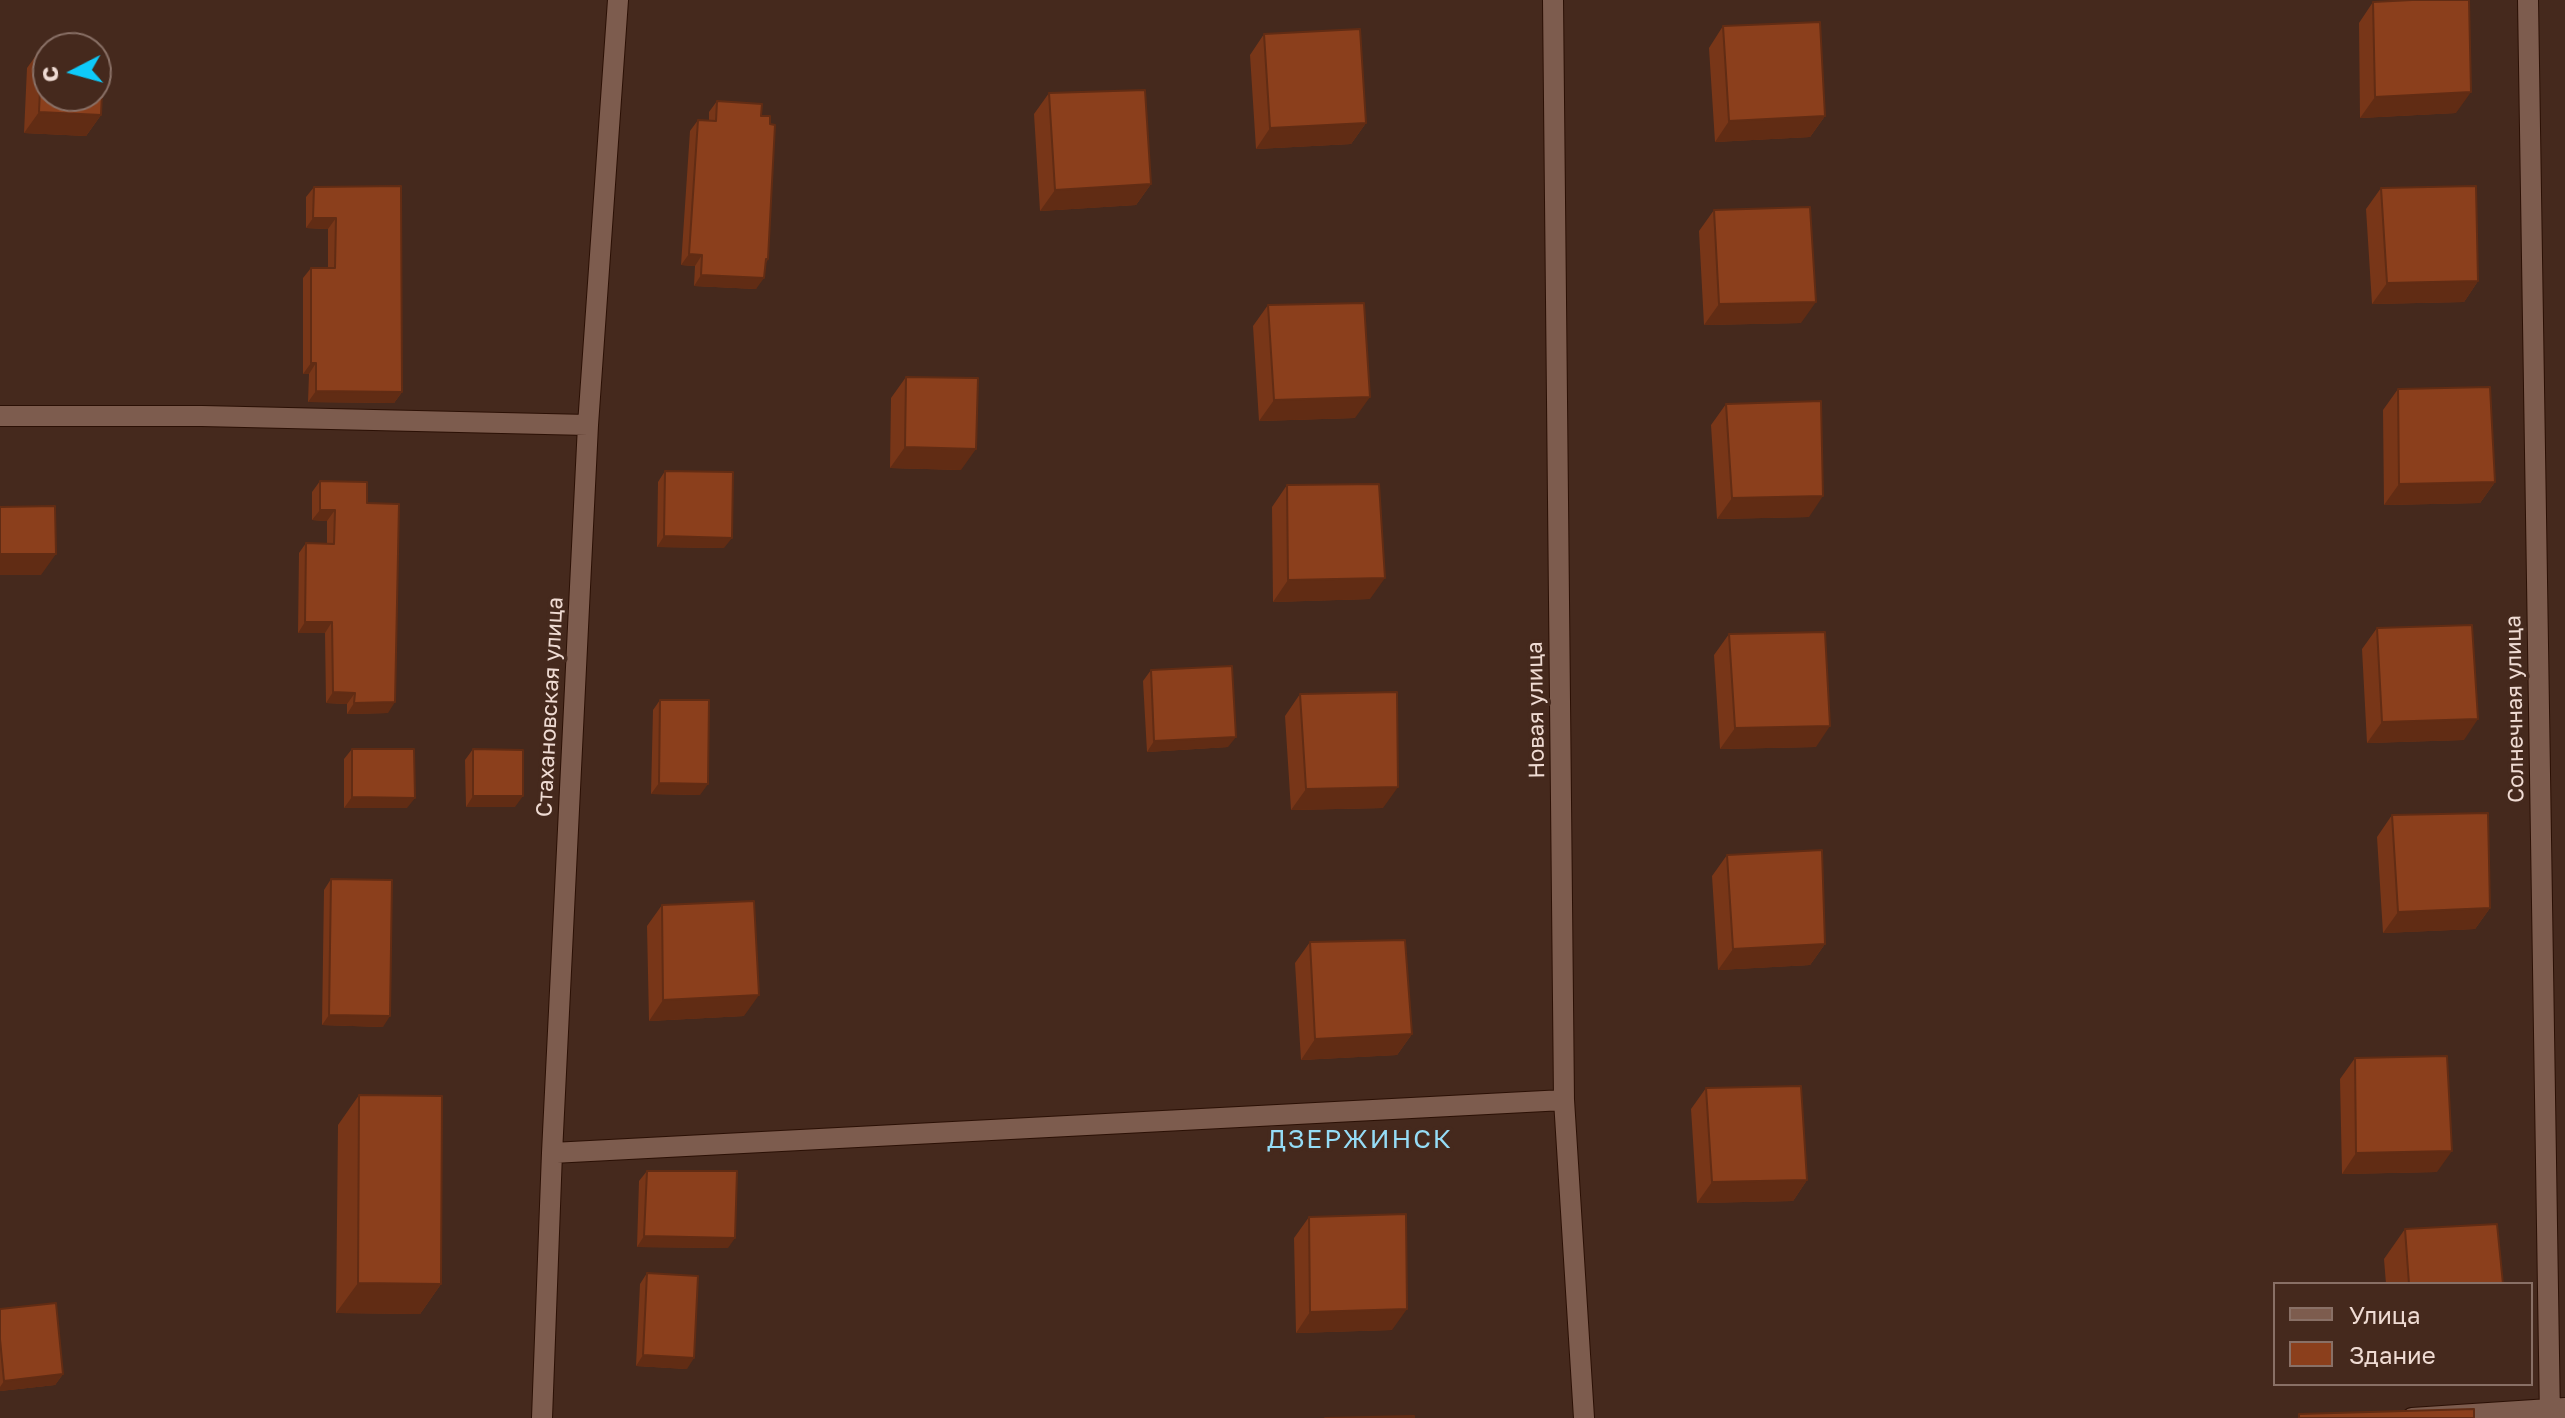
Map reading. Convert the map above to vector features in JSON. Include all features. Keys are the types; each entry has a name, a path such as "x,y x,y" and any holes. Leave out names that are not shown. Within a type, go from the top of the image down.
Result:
{"street":[{"name":"Стахановская улица","path":"542,1418 588,425 618,0"},
{"name":"Новая улица","path":"1553,0 1564,1100 1584,1418"},
{"name":"Солнечная улица","path":"2528,0 2555,1411"},
{"path":"0,416 588,425"},
{"path":"552,1153 1564,1100"},
{"path":"2412,1418 2555,1411"}],"building":[{"path":"2469,0 2471,92 2375,97 2373,2"},
{"path":"1820,22 1825,116 1729,121 1723,26"},
{"path":"1360,29 1366,123 1270,128 1264,34"},
{"path":"1145,90 1151,184 1055,190 1049,93"},
{"path":"717,101 762,104 761,116 770,116 770,124 775,125 768,259 764,278 701,275 702,255 689,254 698,120 716,121"},
{"path":"39,112 101,112 101,115"},
{"path":"401,186 402,392 316,391 316,363 311,363 311,268 335,268 336,218 313,218 314,187"},
{"path":"2476,186 2478,281 2387,283 2381,188"},
{"path":"1810,207 1816,302 1719,304 1714,210"},
{"path":"1364,303 1370,397 1274,400 1268,305"},
{"path":"906,377 978,378 976,449 905,447"},
{"path":"2490,387 2495,482 2399,484 2398,389"},
{"path":"1821,401 1823,496 1732,498 1726,404"},
{"path":"665,471 733,472 732,538 664,536"},
{"path":"320,481 367,482 367,503 399,504 395,702 354,703 355,693 333,692 332,622 305,622 306,543 334,544 335,510 320,510"},
{"path":"1379,484 1385,578 1288,580 1287,485"},
{"path":"55,506 56,554 0,554 0,507"},
{"path":"2472,625 2478,719 2382,722 2377,628"},
{"path":"1825,632 1830,726 1735,728 1729,634"},
{"path":"1232,666 1236,737 1154,741 1151,670"},
{"path":"1397,692 1398,787 1306,789 1300,694"},
{"path":"660,700 709,700 708,784 659,783"},
{"path":"352,749 414,749 415,798 352,797"},
{"path":"473,749 523,750 523,796 473,796"},
{"path":"2488,813 2490,908 2398,912 2392,815"},
{"path":"1822,850 1825,944 1733,949 1727,855"},
{"path":"331,879 392,880 390,1016 329,1015"},
{"path":"754,901 759,995 663,1000 662,905"},
{"path":"1405,940 1412,1034 1315,1039 1310,942"},
{"path":"2447,1056 2452,1151 2356,1153 2355,1058"},
{"path":"1801,1086 1807,1180 1712,1182 1706,1088"},
{"path":"359,1095 442,1096 441,1284 358,1283"},
{"path":"647,1171 737,1171 735,1238 644,1236"},
{"path":"1406,1214 1407,1309 1310,1312 1309,1217"},
{"path":"2497,1224 2503,1282 2409,1282 2405,1229"},
{"path":"647,1273 698,1276 694,1358 643,1355"},
{"path":"56,1303 63,1374 4,1381 0,1309"},
{"path":"2474,1409 2474,1418 2299,1418 2299,1414"},
{"path":"1414,1416 1414,1418 1325,1418"}],"district":[{"name":"ДЗЕРЖИНСК","path":"1360,1140"}]}
